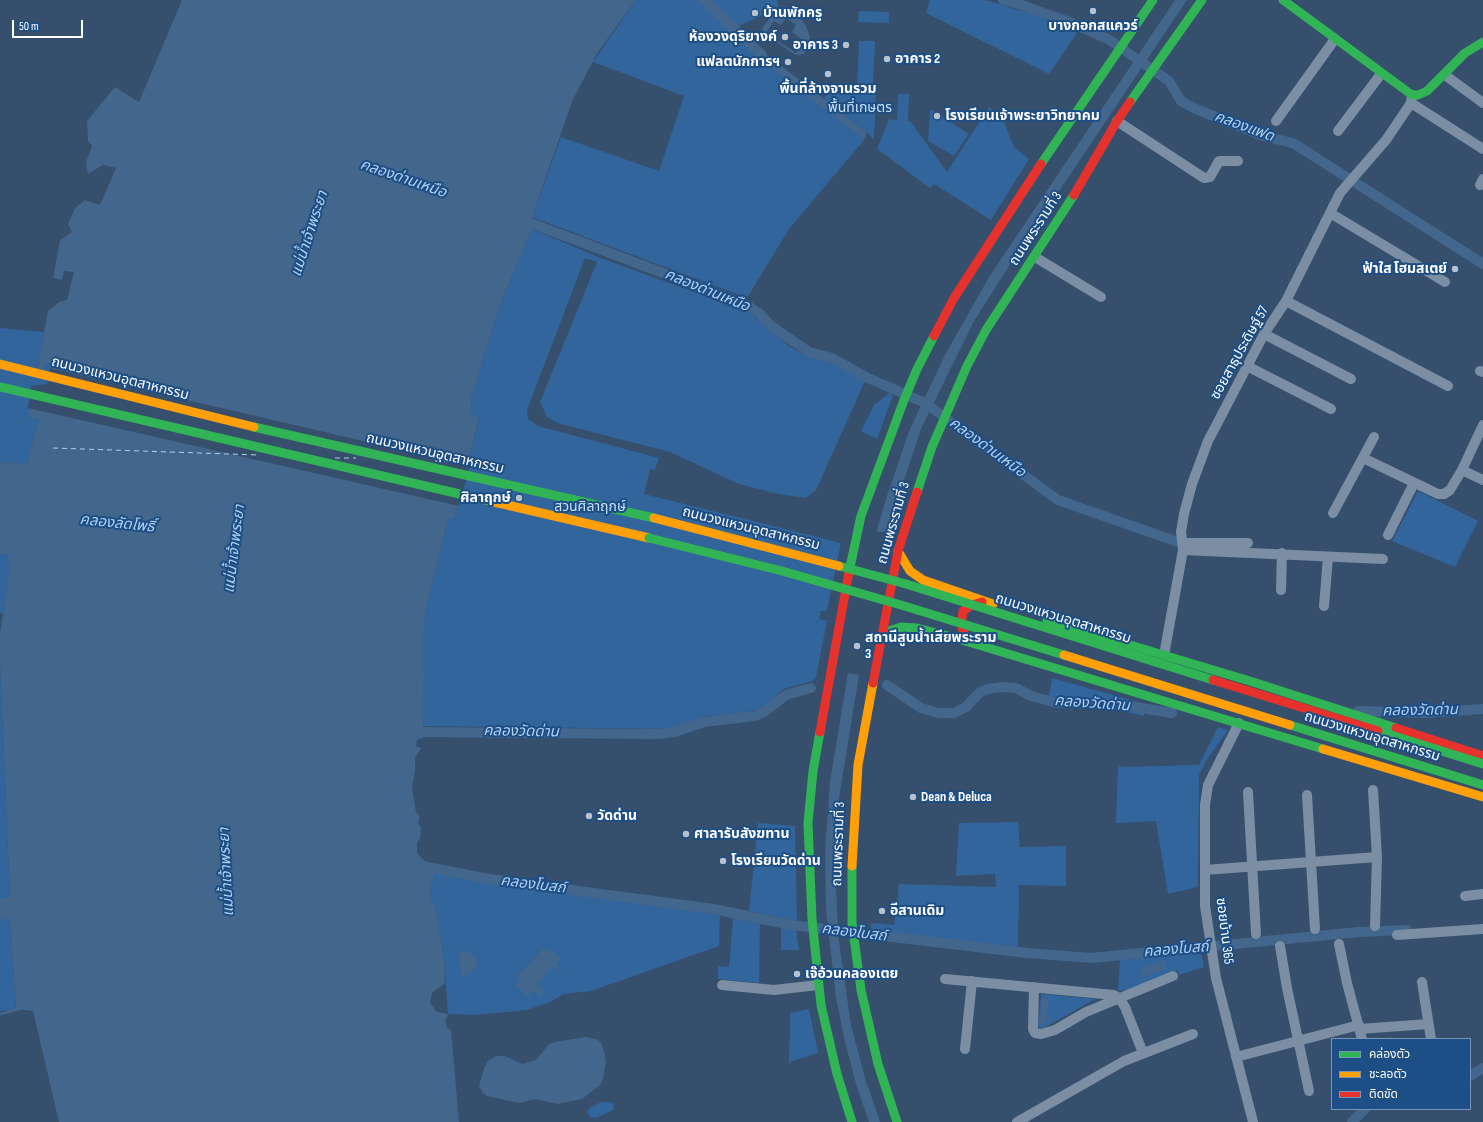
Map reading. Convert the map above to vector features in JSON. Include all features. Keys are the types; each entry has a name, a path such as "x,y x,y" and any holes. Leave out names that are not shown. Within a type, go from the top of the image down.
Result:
{"main road":[{"name":"ถนนพระรามที่ 3","path":"852,1122 824,1020 818,985 812,919 808,823 813,771 839,620 861,516 904,400 954,298 1115,54 1153,0"},
{"name":"ถนนพระรามที่ 3","path":"896,1122 869,1028 861,990 852,923 851,854 858,765 898,551 910,511 942,424 967,366 986,330 1035,257 1091,168 1118,121 1202,0"},
{"path":"1283,0 1412,99 1427,91 1465,54 1483,42"},
{"name":"ถนนวงแหวนอุตสาหกรรม","path":"0,364 278,433 654,518 906,584 1483,764"},
{"name":"ถนนวงแหวนอุตสาหกรรม","path":"0,387 649,538 782,571 908,608 1483,785"},
{"name":"ถนนวงแหวนอุตสาหกรรม","path":"898,551 910,571 923,580 985,602 1164,655 1483,756"},
{"path":"976,644 964,634 961,625 963,611 972,605 985,602"},
{"name":"ถนนวงแหวนอุตสาหกรรม","path":"883,633 901,627 917,628 976,644 1483,797"}],"street":[{"path":"1276,121 1334,39"},
{"path":"1338,131 1381,74"},
{"path":"1445,75 1483,103"},
{"path":"1412,99 1483,149"},
{"name":"ซอยสาธุประดิษฐ์ 57","path":"1164,655 1182,546 1181,532 1184,514 1202,455 1264,334 1286,301 1340,193 1386,140 1412,99"},
{"path":"1118,121 1204,178 1210,177 1219,161 1238,161"},
{"path":"1330,213 1445,282"},
{"path":"1035,257 1101,298"},
{"path":"1286,301 1448,386"},
{"path":"1264,334 1351,379"},
{"path":"1247,366 1331,409"},
{"path":"1363,458 1438,494 1444,494 1450,490 1462,470 1483,425"},
{"path":"1333,514 1374,437"},
{"path":"1462,470 1483,480"},
{"path":"1388,535 1414,483"},
{"path":"1182,546 1248,543"},
{"path":"1182,546 1328,557 1383,559"},
{"path":"1281,590 1282,553"},
{"path":"1324,606 1328,557"},
{"name":"ซอยบ้าน 365","path":"1239,723 1208,784 1205,805 1205,906 1216,978 1252,1122"},
{"path":"1373,790 1377,857 1375,926"},
{"path":"1248,792 1256,934"},
{"path":"1307,795 1315,929"},
{"path":"1205,870 1377,857"},
{"path":"1465,896 1483,894"},
{"path":"1396,935 1483,929"},
{"path":"1340,944 1347,983 1360,1031"},
{"path":"1280,946 1297,1040 1309,1091"},
{"path":"1034,987 1033,1029 1035,1033 1041,1034 1055,1030 1086,1012 1173,976"},
{"path":"945,978 1114,995 1119,998 1125,1007 1143,1053"},
{"path":"965,1049 972,981"},
{"path":"1422,982 1431,1038"},
{"path":"722,985 774,990 818,985"},
{"path":"1236,1057 1297,1040 1360,1031 1428,1024"},
{"path":"1017,1122 1040,1110 1095,1076 1143,1053 1193,1034"},
{"path":"1040,1110 1052,1110 1100,1080"}],"green space":[{"path":"636,0 777,0 778,8 739,26 754,45 751,49 864,140 789,229 747,298 532,217 561,137 659,171 684,96 593,62"},
{"path":"930,0 985,0 1039,16 1077,33 1049,74 926,13"},
{"path":"859,11 889,12 889,23 858,22"},
{"path":"859,41 875,41 873,86 857,86"},
{"name":"พื้นที่เกษตร","path":"836,83 854,84 854,92 876,93 874,140 867,132 824,99"},
{"path":"898,94 909,94 908,121 911,122 947,172 989,107 1002,117 1014,147 1029,159 991,220 934,184 930,188 877,149 889,119 897,120"},
{"path":"930,109 969,134 954,156 928,141"},
{"name":"สวนศิลาฤกษ์","path":"532,229 598,257 749,312 790,347 805,355 830,361 865,381 816,490 806,498 778,494 739,484 670,452 557,423 547,417 540,402 597,262 585,258 527,410 528,419 538,426 659,458 655,470 650,469 644,494 841,543 827,611 821,611 819,619 827,621 816,677 813,681 783,689 764,708 738,714 707,716 675,729 422,726 424,619 448,518 454,519 479,419 472,415 471,398 501,302"},
{"path":"0,328 44,332 37,369 45,363 53,363 49,386 28,418 39,418 27,464 0,462"},
{"path":"889,393 893,395 877,439 861,431 874,405"},
{"path":"1418,491 1478,521 1455,567 1392,541"},
{"path":"0,554 10,555 3,613 0,613"},
{"path":"0,662 10,898 0,898"},
{"path":"1052,678 1145,704 1144,716 1121,711 1118,706 1092,706 1051,699 1049,695"},
{"path":"1218,727 1228,730 1206,761 1199,775 1198,887 1168,894 1156,821 1116,823 1118,767 1199,765"},
{"path":"1018,822 1020,847 1066,846 1066,886 1019,885 1018,950 871,930 871,923 894,925 899,884 996,887 995,874 956,876 959,823"},
{"path":"758,823 795,826 797,921 749,911"},
{"path":"435,872 489,883 639,901 720,915 719,946 591,991 564,994 550,1002 527,1010 476,1015 448,1014 444,959 436,909 431,898 430,890"},
{"path":"10,918 16,1009 0,1011 0,919"},
{"path":"733,918 760,923 759,983 718,979 718,966 729,967"},
{"path":"781,927 796,930 799,950 781,950"},
{"path":"1197,950 1202,956 1204,967 1179,975 1177,970 1133,989 1118,991 1120,959 1172,956"},
{"path":"1041,994 1095,999 1042,1029 1038,1026"},
{"path":"809,1009 818,1053 795,1060 789,1064 790,1013"},
{"path":"601,1102 609,1102 614,1104 613,1110 596,1118 590,1117 587,1112 591,1107"}],"water":[{"path":"182,0 636,0 598,52 573,99 532,217 532,229 501,302 471,398 472,415 479,418 454,519 448,518 424,619 423,738 417,740 416,746 421,748 415,758 415,771 412,787 416,812 420,817 418,823 421,827 420,839 417,842 417,853 435,872 430,890 431,898 436,909 444,959 445,983 432,993 430,1003 437,1012 448,1014 445,1020 447,1028 451,1030 459,1122 59,1122 33,1011 16,1009 10,919 0,919 0,898 10,898 0,633 10,566 8,564 9,555 0,554 0,462 27,464 39,418 28,418 33,386 49,386 53,363 45,363 44,369 37,370 48,311 59,302 67,300 74,272 64,271 62,280 53,278 60,240 72,232 68,224 75,208 85,200 100,205 116,168 103,165 88,174 86,162 92,146 88,141 87,121 115,87 139,102"},
{"path":"1175,0 1187,0 1013,260 974,321 921,429 887,532 878,532 877,529 886,499 909,431 945,355 989,277"},
{"path":"785,6 798,15 806,26 810,37 808,48 804,54 797,55 791,52 766,35 762,28 778,8","holes":["786,18 796,25 792,32 804,41 796,53 766,33 774,21 781,25"]},
{"path":"754,45 867,132 864,140 763,61 751,49"},
{"path":"848,673 859,675 838,804 835,873 839,941 851,1025 865,1078 880,1122 869,1122 856,1084 845,1042 836,998 826,909 825,854 830,782"},
{"path":"543,948 547,952 551,949 561,959 556,964 562,970 560,972 553,966 537,984 545,991 540,997 533,991 528,997 515,985 520,980 517,977"},
{"path":"461,949 470,953 478,961 473,972 462,977 459,962"},
{"path":"1163,960 1165,961 1166,969 1143,977 1142,969"},
{"path":"1042,998 1049,999 1046,1025 1039,1024"},
{"path":"586,1037 596,1039 601,1042 606,1063 603,1079 600,1085 582,1099 558,1104 535,1099 519,1103 487,1096 483,1093 479,1086 484,1068 488,1061 496,1056 505,1056 522,1064 536,1060 549,1044"}],"pier":[{"path":"50,368 470,466 459,506 28,408 31,386 47,384"},
{"path":"866,568 880,572 873,615 858,610"}],"waterway":[{"path":"704,0 762,55"},
{"name":"คลองแฟด","path":"1003,0 1019,4 1069,22 1108,39 1169,81 1181,101 1196,109 1263,136 1293,143 1483,264"},
{"name":"คลองด่านเหนือ","path":"520,219 745,304 760,314 771,326 809,352 832,358 868,378 925,403 1058,500 1178,542"},
{"name":"คลองวัดด่าน","path":"887,685 921,708 938,713 954,713 966,707 979,693 988,689 1003,687 1016,688 1031,696 1057,703 1117,704 1172,713"},
{"name":"คลองวัดด่าน","path":"409,732 659,734 675,732 704,722 755,716 764,712 786,695 811,688"},
{"name":"คลองวัดด่าน","path":"1358,711 1426,713 1483,709"},
{"name":"คลองโบสถ์","path":"417,865 489,879 714,909 791,925 1027,953 1091,958 1359,932 1407,930"},
{"path":"0,1014 22,1008"},
{"path":"1471,1075 1483,1068"},
{"path":"1352,1122 1364,1110"}],"ferry route":[{"path":"53,448 258,455"},
{"path":"335,458 356,458"},
{"path":"435,461 451,462"}],"traffic: fast":[{"path":"1041,164 1153,0"},
{"path":"1130,102 1202,0"},
{"path":"1283,0 1412,95 1418,95 1427,91 1465,53 1483,42"},
{"path":"917,492 932,447 967,366 986,330 1074,195"},
{"path":"849,572 861,516 904,400 917,369 934,336"},
{"path":"0,387 494,502"},
{"path":"254,427 654,518"},
{"path":"649,538 782,571 901,605 1064,655"},
{"path":"839,566 906,584 1213,680"},
{"path":"1047,620 1253,682 1396,728"},
{"path":"883,633 901,627 917,628 952,637 1323,749"},
{"path":"1290,725 1483,785"},
{"path":"1378,731 1483,764"},
{"path":"820,732 813,771 808,823 812,919 821,1005 837,1074 852,1122"},
{"path":"852,866 852,923 861,990 878,1064 897,1122"}],"traffic: slow":[{"path":"0,364 254,427"},
{"path":"494,502 649,538"},
{"path":"654,518 839,566"},
{"path":"898,551 910,571 923,580 993,604"},
{"path":"1064,655 1290,725"},
{"path":"852,866 858,765 873,683"},
{"path":"1323,749 1483,797"}],"traffic: jam":[{"path":"1074,195 1117,121 1130,102"},
{"path":"934,336 954,298 1041,164"},
{"path":"873,683 898,551 917,492"},
{"path":"820,732 849,572"},
{"path":"965,635 961,625 963,611 972,605 982,602"},
{"path":"1213,680 1378,731"},
{"path":"1396,728 1483,756"}],"place":[{"name":"บางกอกสแควร์","path":"1093,11"},
{"name":"บ้านพักครู","path":"755,13"},
{"name":"ห้องวงดุริยางค์","path":"785,37"},
{"name":"อาคาร 3","path":"846,45"},
{"name":"อาคาร 2","path":"887,59"},
{"name":"แฟลตนักการฯ","path":"788,62"},
{"name":"พื้นที่ล้างจานรวม","path":"828,74"},
{"name":"โรงเรียนเจ้าพระยาวิทยาคม","path":"937,116"},
{"name":"ฟ้าใส โฮมสเตย์","path":"1455,269"},
{"name":"ศิลาฤกษ์","path":"519,498"},
{"name":"สถานีสูบน้ำเสียพระราม 3","path":"857,646"},
{"name":"Dean & Deluca","path":"913,797"},
{"name":"วัดด่าน","path":"589,816"},
{"name":"ศาลารับสังฆทาน","path":"686,834"},
{"name":"โรงเรียนวัดด่าน","path":"723,861"},
{"name":"อีสานเดิม","path":"882,911"},
{"name":"เจ๊อ้วนคลองเตย","path":"797,974"}],"water label":[{"name":"แม่น้ำเจ้าพระยา","path":"310,234"},
{"name":"คลองลัดโพธิ์","path":"117,524"},
{"name":"แม่น้ำเจ้าพระยา","path":"235,549"},
{"name":"แม่น้ำเจ้าพระยา","path":"227,872"}]}
